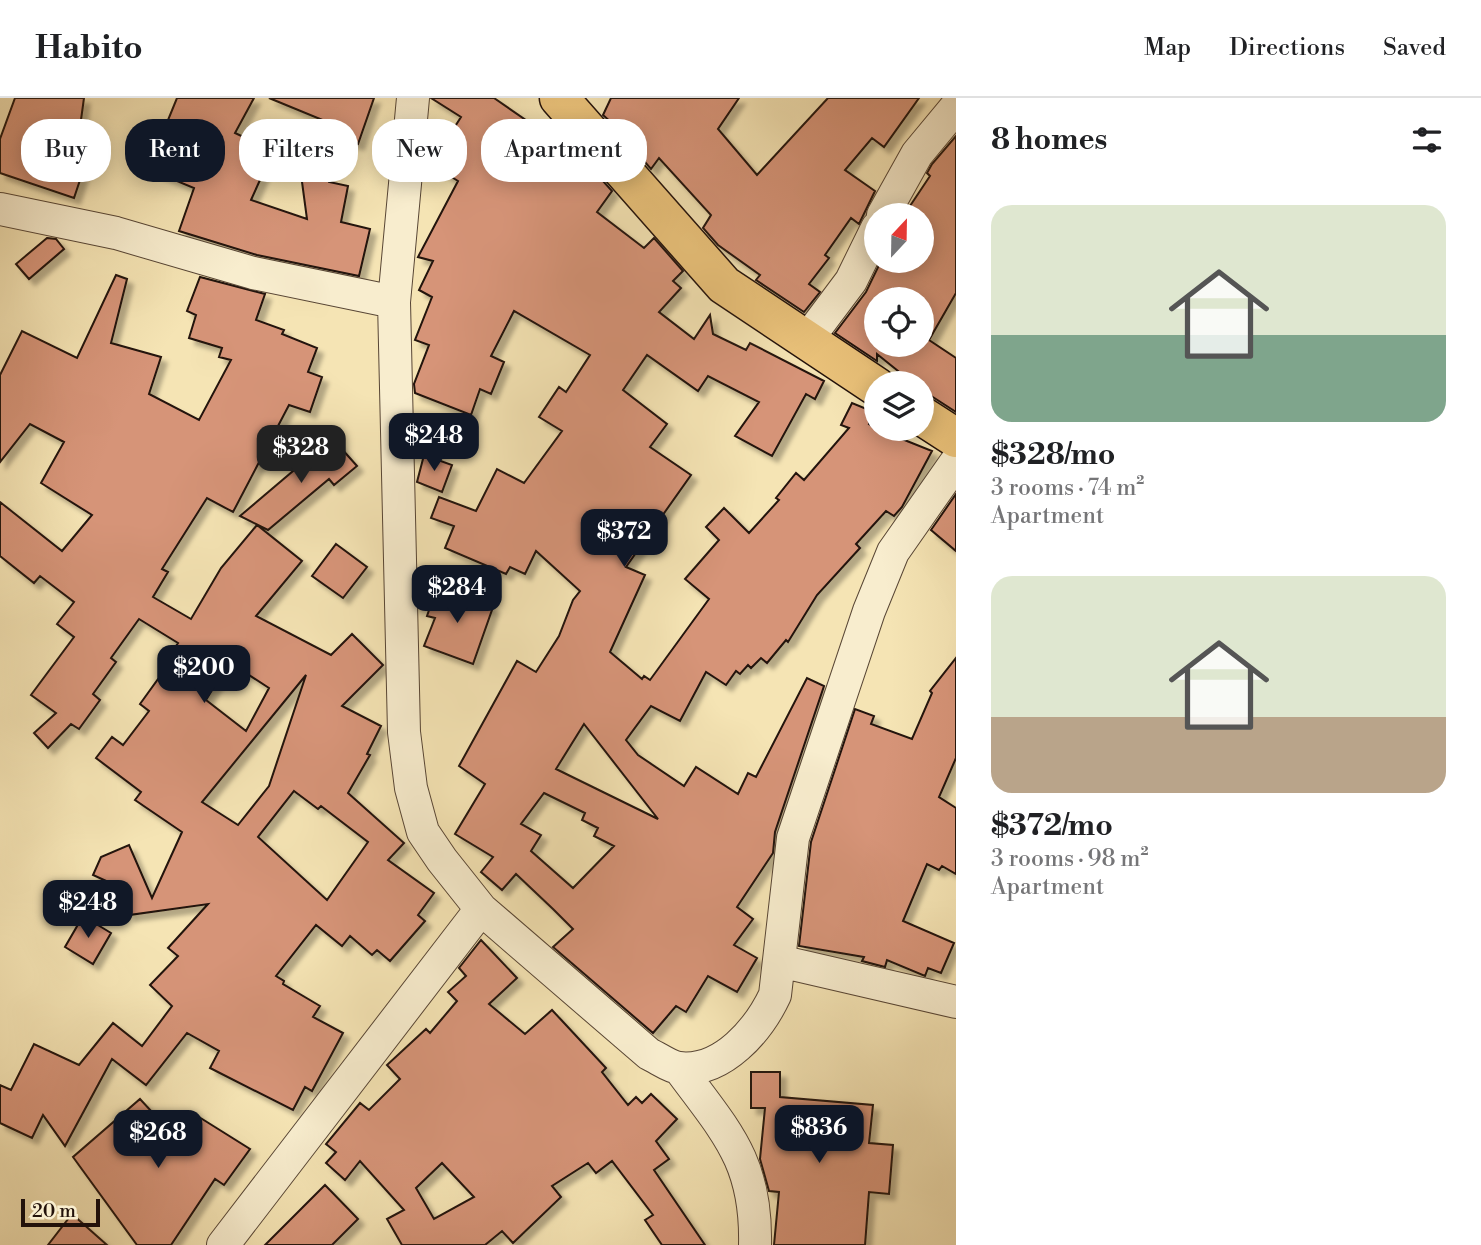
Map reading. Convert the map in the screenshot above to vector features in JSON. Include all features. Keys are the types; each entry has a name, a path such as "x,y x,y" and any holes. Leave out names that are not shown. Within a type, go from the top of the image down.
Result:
{"main road":[{"path":"576,104 724,285 864,379"},
{"path":"934,424 956,438"}],"street":[{"path":"413,98 394,302 404,732 411,788 423,832 481,909 649,1054 679,1068 737,1146 756,1211 755,1245"},
{"path":"890,203 917,154 956,107"},
{"path":"0,209 116,233 253,273 394,302"},
{"path":"806,341 851,281 864,254"},
{"path":"679,1068 713,1062 748,1038 764,1017 775,995 793,838 869,611 893,552 956,462"},
{"path":"223,1245 481,909"},
{"path":"779,961 956,1002"}],"building":[{"path":"15,98 84,98 81,119 21,119 21,180 0,173 0,139"},
{"path":"177,98 254,98 243,119 239,119 235,133 239,135 239,182 259,182 251,200 307,219 302,182 329,182 348,186 341,222 370,229 359,276 257,255 179,231 194,188 179,182 225,182 225,119 168,119"},
{"path":"269,98 374,98 358,144 358,119 320,119"},
{"path":"431,98 494,98 524,119 481,119 481,182 604,182 612,191 597,212 644,248 654,238 683,271 673,281 681,288 659,312 694,339 710,315 713,334 746,350 750,343 824,381 815,399 806,394 772,456 735,436 759,402 708,376 698,391 647,355 623,390 667,424 650,447 691,475 626,567 645,575 610,652 642,679 644,676 650,680 709,599 685,579 719,540 706,527 724,508 749,533 779,500 776,498 796,473 804,480 849,428 841,425 852,403 864,408 864,441 907,441 932,451 902,507 894,516 886,511 856,544 860,548 817,595 788,642 786,640 767,663 761,658 751,668 748,665 740,674 736,671 726,685 706,672 680,721 651,706 626,740 638,755 684,786 696,767 738,794 748,773 756,777 807,678 824,686 775,832 773,853 737,907 753,919 734,945 757,958 737,992 708,976 686,1012 676,1006 653,1033 553,947 573,929 516,874 502,890 481,872 493,857 455,834 485,784 459,766 517,661 536,672 559,636 573,600 580,591 536,551 525,574 510,567 506,574 445,548 454,526 431,518 439,497 476,511 497,469 524,483 562,431 539,417 559,387 566,392 590,355 514,311 491,356 504,362 491,394 480,389 471,415 415,393 414,384 429,345 415,340 432,297 419,290 433,261 418,257 457,182 467,182 467,119 460,119 461,117","holes":["584,724 658,819 556,769","544,793 585,813 582,820 598,828 594,836 614,846 573,888 531,851 541,835 521,824"]},
{"path":"611,98 739,98 718,129 757,175 828,98 919,98 884,147 872,138 845,170 875,191 869,203 864,203 864,214 859,224 851,218 825,255 829,258 809,284 820,292 804,312 756,280 760,275 718,245 703,228 711,215 659,158 651,169 647,164 647,119 607,119 603,115"},
{"path":"956,136 956,293 934,331 934,287 868,287 875,273 934,273 934,203 912,203 930,176 927,173"},
{"path":"27,182 79,182 74,198"},
{"path":"47,238 56,239 64,249 29,279 16,264"},
{"path":"116,275 127,279 111,343 161,357 149,394 199,420 231,360 219,357 222,348 189,338 196,315 187,311 200,277 265,294 256,320 284,330 282,334 317,348 308,372 322,377 310,412 289,405 233,512 207,498 162,569 168,572 153,597 191,619 221,568 257,525 302,561 256,616 331,655 352,634 383,665 342,706 381,726 367,754 370,755 348,793 404,843 388,860 434,893 418,915 425,921 390,961 377,950 372,955 350,936 342,946 316,925 276,976 284,981 283,984 320,1006 313,1017 343,1033 312,1091 305,1087 293,1110 210,1068 219,1051 187,1033 146,1085 112,1059 65,1146 43,1115 32,1138 0,1123 0,1085 11,1090 34,1044 79,1065 113,1023 142,1046 172,1006 150,985 178,956 168,948 208,904 129,915 126,890 93,875 101,857 129,845 152,898 182,832 135,800 141,792 96,758 112,737 123,745 149,711 140,704 176,654 172,652 178,643 139,619 111,658 116,662 93,694 100,700 79,729 71,724 48,748 34,733 56,713 31,695 74,637 57,624 74,602 40,576 34,583 0,556 0,502 62,551 92,515 41,483 64,442 30,424 0,462 0,375 22,331 77,358","holes":["229,662 269,688 246,731 206,700","306,675 269,786 238,825 202,802","294,791 318,809 321,806 368,842 327,900 258,837"]},
{"path":"864,295 864,352 835,333"},
{"path":"934,343 956,358 956,412 934,398 934,371 898,371 881,357 934,357"},
{"path":"332,438 357,466 334,485 329,479 268,530 240,516"},
{"path":"424,455 452,465 442,492 417,482"},
{"path":"956,494 956,551 931,530"},
{"path":"336,544 367,567 343,598 312,576"},
{"path":"437,587 493,607 473,664 424,646 435,618 427,616"},
{"path":"956,658 956,758 939,797 956,808 956,874 942,866 939,870 927,864 903,921 954,943 941,973 928,968 925,976 887,960 885,967 862,961 864,957 799,946 811,842 855,709 874,716 871,724 912,739 932,693 930,691"},
{"path":"83,916 111,933 93,964 65,947"},
{"path":"481,940 517,978 489,1004 525,1034 552,1010 606,1068 602,1072 628,1105 636,1097 642,1103 651,1094 677,1119 656,1141 669,1159 654,1170 705,1245 662,1245 645,1220 653,1215 612,1161 596,1173 588,1163 552,1186 561,1197 513,1243 502,1231 485,1245 402,1245 387,1219 404,1210 360,1161 345,1180 326,1163 336,1152 326,1144 360,1103 369,1110 400,1079 387,1065 426,1029 430,1033 457,1001 448,992 466,976 459,968","holes":["442,1163 474,1197 434,1219 416,1188"]},
{"path":"751,1072 780,1072 780,1097 873,1105 869,1143 893,1145 889,1194 869,1192 865,1245 774,1245 779,1192 769,1191 760,1159 765,1108 751,1108"},
{"path":"140,1099 151,1111 176,1127 177,1124 181,1127 191,1112 250,1149 224,1185 215,1179 171,1245 137,1245 73,1157"},
{"path":"325,1185 358,1219 332,1245 265,1245"},
{"path":"72,1214 107,1245 48,1245"}]}
